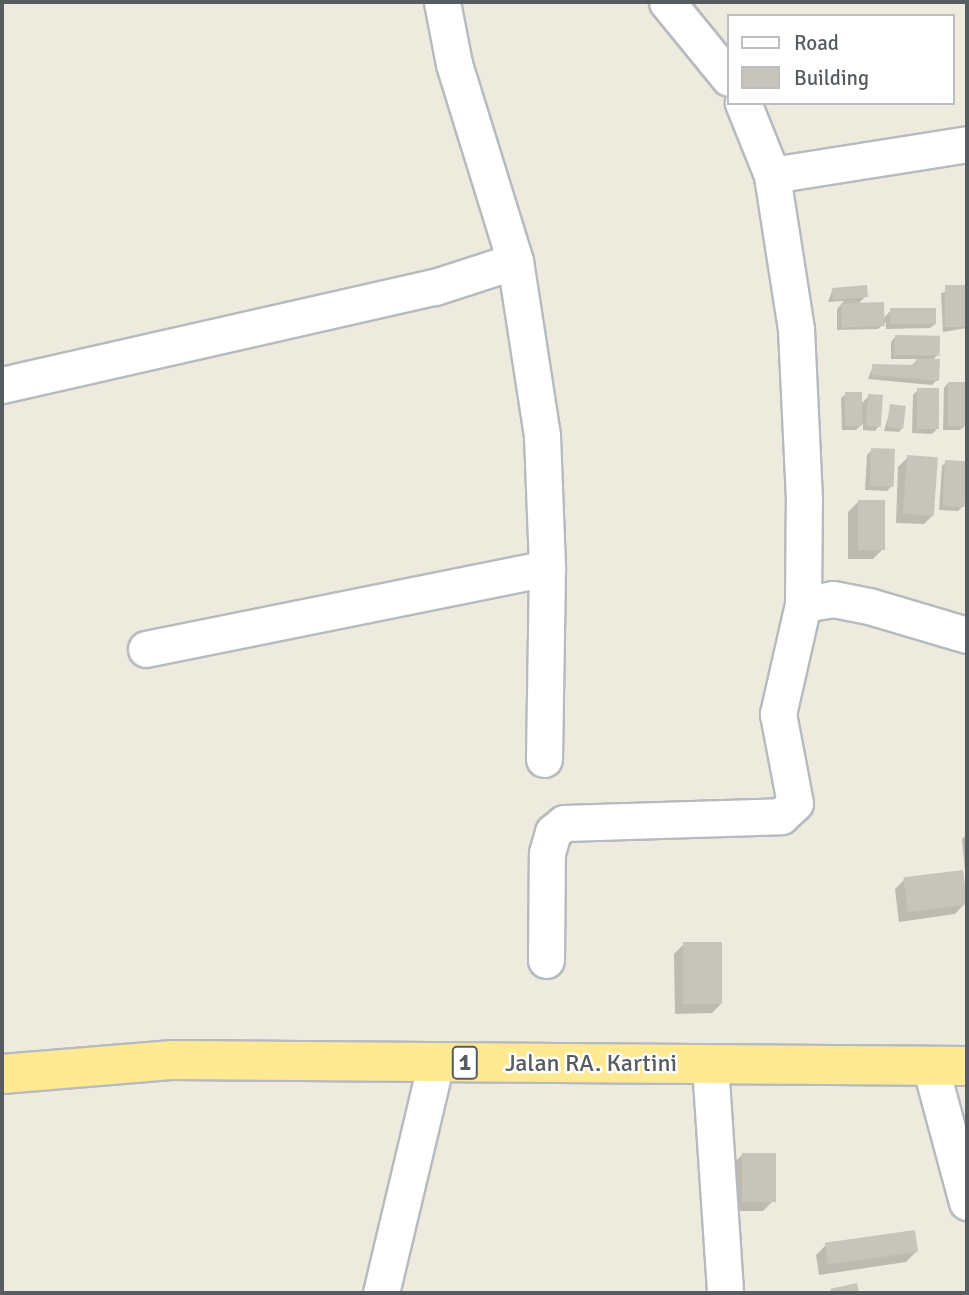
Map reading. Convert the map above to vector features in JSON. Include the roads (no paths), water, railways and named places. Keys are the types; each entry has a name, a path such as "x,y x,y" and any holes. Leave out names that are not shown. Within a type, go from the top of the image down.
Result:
{"highway":[{"name":"Jalan RA. Kartini","path":"2,1074 173,1060 951,1066"}],"street":[{"path":"442,2 454,64 515,261 542,436 547,568 544,759"},
{"path":"667,2 727,76"},
{"path":"546,960 547,853 553,832 564,822 781,816 789,811 796,794 784,758 778,714 818,601 804,499 796,329 780,173 744,105"},
{"path":"780,173 823,163 967,144"},
{"path":"2,385 435,287 515,261"},
{"path":"146,649 547,568"},
{"path":"818,601 869,606 967,635"},
{"path":"381,1293 436,1063"},
{"path":"710,1065 725,1293"},
{"path":"951,1066 967,1202"}]}
